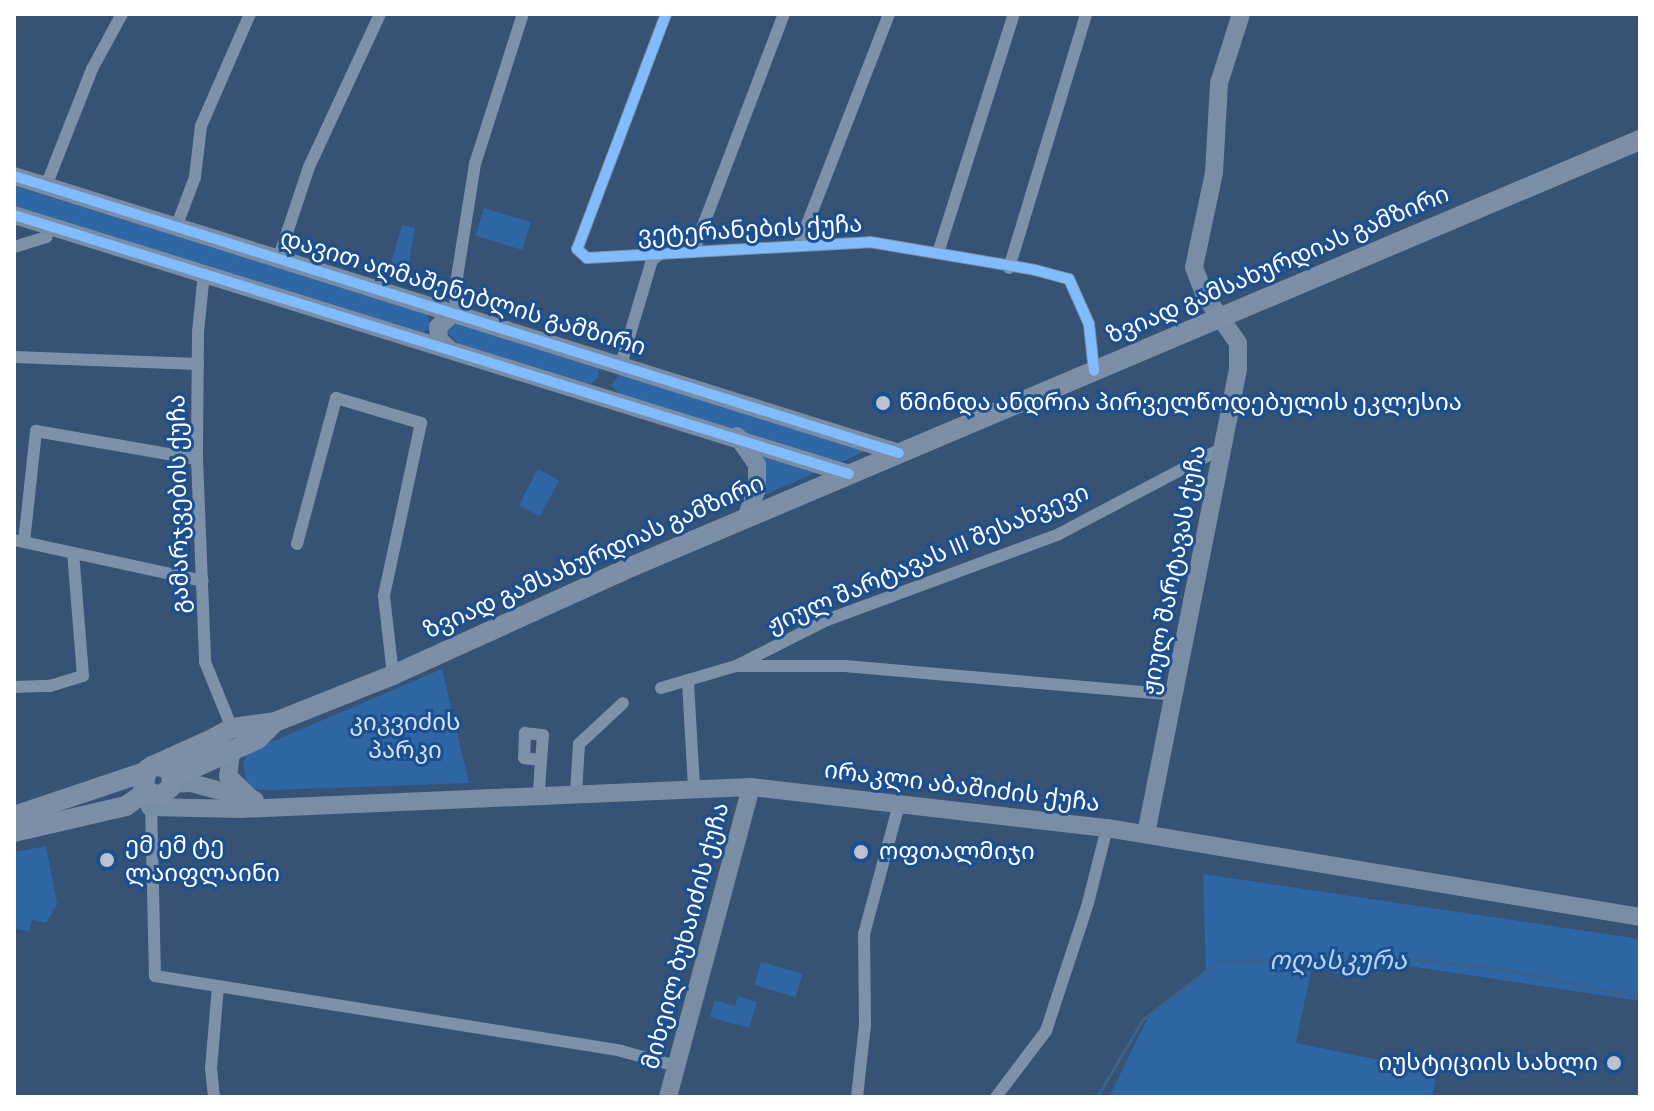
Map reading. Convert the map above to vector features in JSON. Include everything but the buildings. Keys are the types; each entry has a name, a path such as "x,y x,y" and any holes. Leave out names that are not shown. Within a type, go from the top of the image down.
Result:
{"main road":[{"name":"ჟიულ შარტავას ქუჩა","path":"1146,834 1222,448 1238,343 1205,296 1194,267 1214,173 1219,83 1241,14"},
{"name":"ზვიად გამსახურდიას გამზირი","path":"156,786 232,728 275,722 393,675 746,518 1640,140"},
{"name":"დავით აღმაშენებლის გამზირი","path":"14,176 456,311 899,453"},
{"path":"14,215 737,436 849,474"},
{"path":"448,348 439,340 438,327 456,311"},
{"path":"603,395 610,372 621,364"},
{"path":"737,436 757,465 757,489 746,518"},
{"name":"ზვიად გამსახურდიას გამზირი","path":"156,786 258,739 275,722"},
{"path":"231,753 228,776 263,802"},
{"name":"ირაკლი აბაშიძის ქუჩა","path":"156,786 191,783 263,802"},
{"path":"14,832 126,806 156,786"},
{"path":"14,816 156,786"},
{"name":"ირაკლი აბაშიძის ქუჩა","path":"156,786 181,807 240,809 263,802 751,787 1107,828 1640,917"},
{"name":"მიხეილ ბუხაიძის ქუჩა","path":"668,1097 751,787"}],"street":[{"path":"46,186 92,69 122,14"},
{"path":"177,225 195,177 201,126 250,14"},
{"path":"279,257 309,167 380,14"},
{"path":"456,311 461,239 475,164 523,14"},
{"name":"ვეტერანების ქუჩა","path":"666,14 577,249 587,258 870,242 1069,279 1089,324 1094,371"},
{"path":"693,252 784,14"},
{"path":"799,245 889,14"},
{"path":"938,253 1014,14"},
{"path":"1009,268 1086,14"},
{"path":"14,247 46,237 50,226"},
{"name":"ვეტერანების ქუჩა","path":"621,364 652,260 659,255"},
{"name":"გამარჯვების ქუჩა","path":"204,273 198,364 197,459 205,662 232,728"},
{"path":"14,357 198,364"},
{"path":"297,544 336,398 421,423 384,596 393,675"},
{"path":"197,459 36,431 19,541 203,581"},
{"name":"ჟიულ შარტავას III შესახვევი","path":"736,666 827,620 1059,534 1222,448"},
{"path":"14,687 50,686 83,676 73,553"},
{"path":"661,688 688,683 736,666 845,666 1174,695"},
{"path":"688,683 694,788"},
{"path":"576,793 579,744 623,703"},
{"path":"539,794 541,760"},
{"path":"156,786 155,976 621,1051 676,1066"},
{"path":"857,1097 865,1025 864,934 899,804"},
{"path":"996,1097 1046,1031 1088,903 1107,828"},
{"path":"214,1097 211,1068 218,986"}],"green space":[{"path":"14,186 428,314 430,329 423,332 14,206"},
{"path":"484,208 531,222 522,250 476,236"},
{"path":"402,225 415,228 407,275 389,270"},
{"path":"456,323 599,368 598,377 591,384 459,344 447,332"},
{"path":"620,374 868,450 842,462 620,394 611,385"},
{"path":"762,457 815,473 764,495"},
{"path":"538,469 559,480 540,516 519,505"},
{"name":"კიკვიძის პარკი","path":"442,669 469,783 271,790 255,789 246,780 243,763 248,752"},
{"path":"46,846 57,904 46,923 32,920 29,932 14,928 14,852"},
{"path":"1203,874 1640,939 1640,1001 1389,963 1338,974 1312,966 1296,1043 1437,1072 1432,1097 1109,1097 1149,1016 1206,972"},
{"path":"761,962 802,974 796,997 754,985"},
{"path":"738,996 757,1002 749,1028 710,1017 715,1000 735,1006"}],"waterway":[{"name":"ოღასკურა","path":"1097,1097 1142,1020 1217,962 1388,957 1497,968 1640,997"}],"cycle path":[{"path":"666,14 577,249 587,258 870,242 1035,270 1069,279 1089,324 1094,371"},
{"path":"14,176 899,453"},
{"path":"14,215 849,474"}],"place":[{"name":"წმინდა ანდრია პირველწოდებულის ეკლესია","path":"883,403"},
{"name":"ოფთალმიჯი","path":"861,852"},
{"name":"ემ ემ ტე ლაიფლაინი","path":"107,860"},
{"name":"იუსტიციის სახლი","path":"1614,1063"}]}
